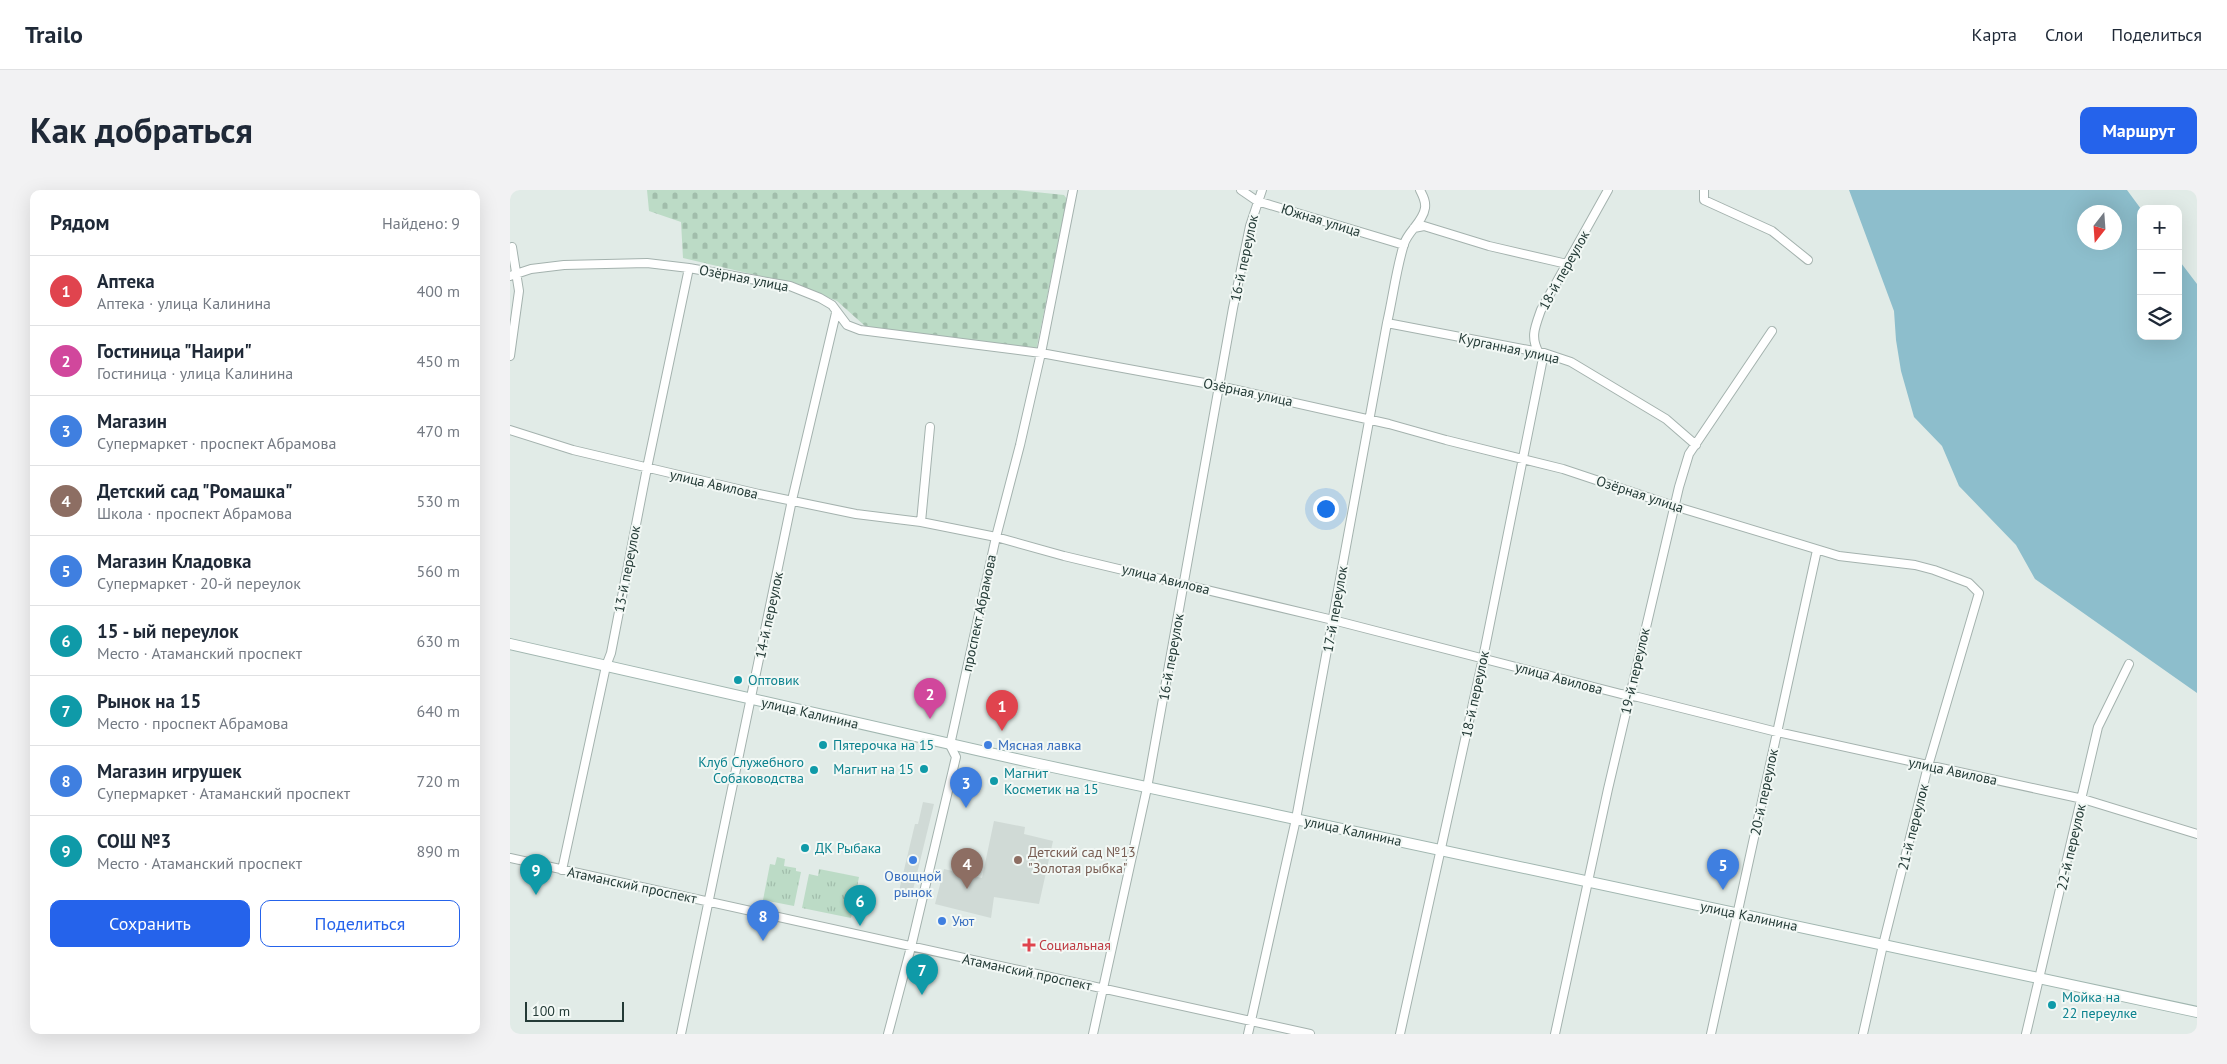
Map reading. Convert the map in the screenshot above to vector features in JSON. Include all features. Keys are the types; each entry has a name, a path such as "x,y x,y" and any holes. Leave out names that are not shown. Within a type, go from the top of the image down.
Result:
{"main road":[{"name":"улица Калинина","path":"510,644 1147,788 2197,1012"}],"street":[{"name":"проспект Абрамова","path":"888,1034 911,947 956,757 950,745 996,536 1020,445 1041,353 1073,190"},
{"name":"Южная улица","path":"1241,190 1257,201 1404,245"},
{"name":"16-й переулок","path":"1092,1034 1147,788 1246,244 1257,201 1262,190"},
{"name":"17-й переулок","path":"1248,1034 1296,819 1387,323 1408,232 1418,223 1425,210 1425,200 1420,190"},
{"name":"18-й переулок","path":"1400,1034 1483,658 1524,459 1541,353 1533,343 1535,325 1541,310 1608,190"},
{"path":"1704,190 1704,200 1772,231 1808,260"},
{"path":"1408,232 1416,227 1424,226 1489,246 1567,264"},
{"path":"510,356 519,291 513,276 512,247"},
{"name":"Озёрная улица","path":"513,276 530,269 564,265 647,263 689,268 790,286 832,305 846,325 860,330 1041,353 1220,386 1370,419 1601,481 1816,550 1839,556 1915,565 1934,570 1969,582 1979,593"},
{"name":"13-й переулок","path":"562,870 606,666 611,653 689,268"},
{"name":"14-й переулок","path":"681,1034 752,700 792,500 836,313"},
{"name":"Курганная улица","path":"1387,323 1541,353 1571,362 1666,419 1696,445"},
{"name":"19-й переулок","path":"1555,1034 1674,506 1690,454 1772,331"},
{"path":"920,522 930,427"},
{"name":"улица Авилова","path":"510,430 573,450 647,468 856,514 920,522 996,536 1064,556 1184,583 1777,732 2082,799 2197,834"},
{"name":"20-й переулок","path":"1711,1034 1816,550"},
{"name":"21-й переулок","path":"1864,1034 1883,945 1928,766 1979,593"},
{"name":"22-й переулок","path":"2026,1034 2098,727 2129,664"},
{"name":"Атаманский проспект","path":"510,858 1310,1034"}],"shaded area":[{"name":"Овощной рынок","path":"923,802 934,804 911,898 898,895 915,824 918,824"},
{"name":"Детский сад №13 \"Золотая рыбка\"","path":"994,821 1025,827 1024,834 1053,841 1039,904 994,897 991,918 935,904 944,869 982,878"}],"green space":[{"path":"647,190 1015,190 1064,195 1067,199 1036,351 865,326 837,301 794,284 683,258 681,222 649,211"},
{"path":"777,857 785,859 784,866 796,868 796,871 801,872 794,906 763,900 770,864 775,865"},
{"path":"819,869 859,877 851,918 802,908 809,874 818,876"}],"water":[{"path":"1849,190 2127,190 2138,205 2137,340 2182,340 2182,264 2197,284 2197,693 2035,579 2016,545 1959,486 1942,446 1914,417 1901,371 1894,311"}],"place":[{"name":"Оптовик","path":"738,680"},
{"name":"Гостиница \"Наири\"","path":"930,719"},
{"name":"Аптека","path":"1002,731"},
{"name":"Пятерочка на 15","path":"823,745"},
{"name":"Мясная лавка","path":"988,745"},
{"name":"Магнит на 15","path":"924,769"},
{"name":"Клуб Служебного Собаководства","path":"814,770"},
{"name":"Магнит Косметик на 15","path":"994,781"},
{"name":"Магазин","path":"966,808"},
{"name":"ДК Рыбака","path":"805,848"},
{"name":"Овощной рынок","path":"913,860"},
{"name":"Детский сад №13 \"Золотая рыбка\"","path":"1018,860"},
{"name":"Детский сад \"Ромашка\"","path":"967,889"},
{"name":"Магазин Кладовка","path":"1723,890"},
{"name":"СОШ №3","path":"536,895"},
{"name":"Уют","path":"942,921"},
{"name":"15 - ый переулок","path":"860,926"},
{"name":"Магазин игрушек","path":"763,941"},
{"name":"Социальная","path":"1029,945"},
{"name":"Рынок на 15","path":"922,995"},
{"name":"Мойка на 22 переулке","path":"2052,1005"}]}
